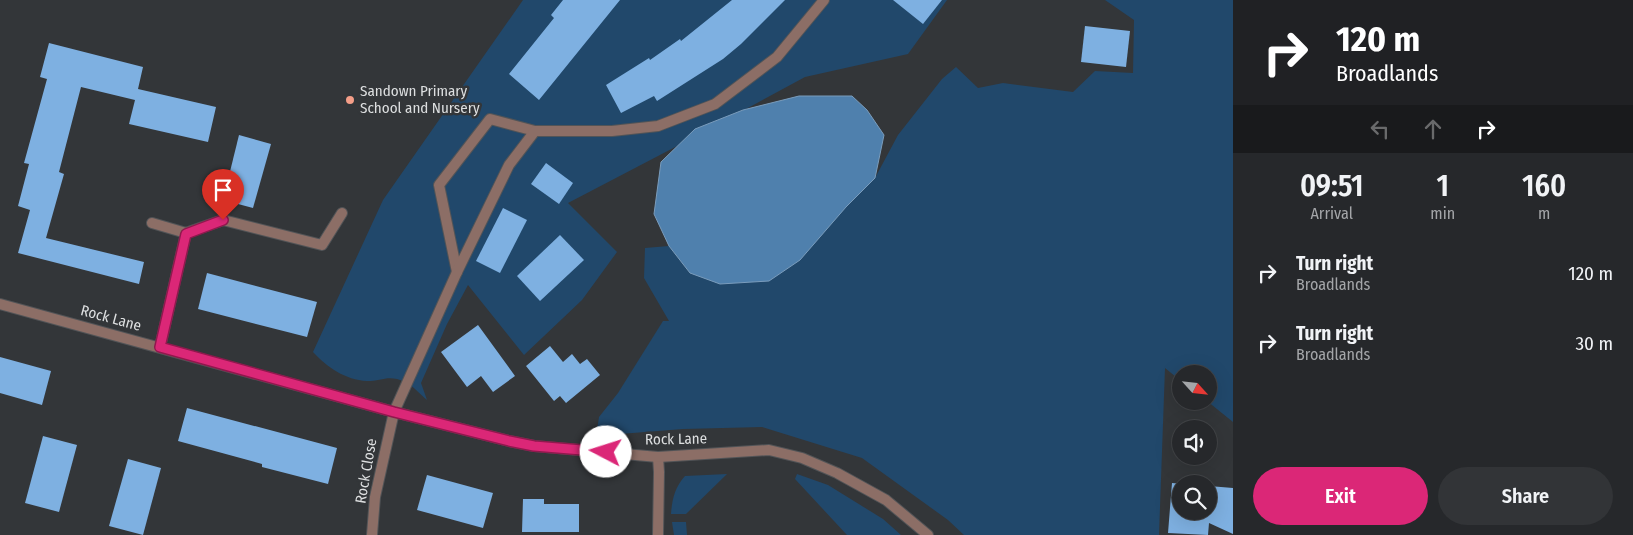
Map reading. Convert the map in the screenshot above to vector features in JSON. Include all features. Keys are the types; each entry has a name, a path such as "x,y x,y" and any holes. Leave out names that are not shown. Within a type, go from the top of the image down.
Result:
{"street":[{"path":"457,272 439,186 490,119 535,131 612,131 658,126 715,104 777,57 824,0"},
{"name":"Rock Close","path":"372,535 375,497 394,412 457,272 509,165 535,131"},
{"path":"152,223 186,234 223,220 322,245 342,213"},
{"path":"160,347 186,234"},
{"name":"Rock Lane","path":"0,304 394,412 534,446 658,457 769,450 802,458 837,473 886,500 928,535"},
{"path":"658,457 658,535"}],"shaded area":[{"path":"523,0 947,0 908,54 805,77 568,203 617,252 582,300 524,355 468,285 447,324 421,383 427,400 405,382 394,378 367,381 351,378 337,372 313,352 383,200"},
{"path":"1105,0 1233,0 1233,422 1218,410 1218,365 1172,365 1172,374 1165,368 1159,535 964,535 948,520 862,458 762,427 683,429 620,434 597,430 599,417 618,393 663,321 669,321 644,278 645,248 669,246 690,273 846,207 875,178 898,135 942,79 956,67 978,88 1003,83 1073,92 1095,71 1133,73 1134,20"},
{"path":"799,96 852,96 867,110 884,135 875,178 846,207 800,260 769,281 720,284 690,273 669,246 654,214 661,162 695,129 743,110"},
{"path":"727,474 686,514 671,514 675,494 685,476"},
{"path":"797,474 828,485 883,519 901,535 847,535 795,479"},
{"path":"672,522 686,522 687,535 674,535"}],"building":[{"path":"563,0 620,0 539,100 509,74 554,18 551,15"},
{"path":"732,0 785,0 741,44 723,59 657,101 654,96 621,113 606,85 649,58 650,60 680,39 681,41"},
{"path":"893,0 942,0 923,24"},
{"path":"1085,26 1130,31 1126,67 1081,62"},
{"path":"49,43 143,67 138,89 216,107 208,142 129,124 135,100 81,87 59,172 64,174 46,238 144,262 139,284 18,253 30,210 18,206 29,164 24,163 47,79 40,77"},
{"path":"239,135 271,144 253,208 223,200"},
{"path":"546,163 573,183 559,204 531,184"},
{"path":"503,208 527,220 500,273 476,261"},
{"path":"560,235 584,260 540,301 517,276"},
{"path":"207,273 317,302 307,337 198,309"},
{"path":"478,325 515,376 493,392 481,376 467,387 441,352"},
{"path":"550,346 563,362 572,354 580,364 587,359 600,375 566,403 560,396 554,401 526,366"},
{"path":"0,357 51,371 42,405 0,393"},
{"path":"187,408 337,448 328,484 262,467 262,464 178,441"},
{"path":"43,436 77,445 59,512 25,503"},
{"path":"128,459 161,468 143,535 109,526"},
{"path":"427,475 493,493 483,528 417,510"},
{"path":"1172,483 1172,520 1217,520 1217,487 1233,488 1233,534 1209,523 1208,535 1168,533"},
{"path":"523,499 544,499 544,504 579,504 579,532 522,532"}],"place":[{"name":"Sandown Primary School and Nursery","path":"350,100"}],"route":[{"path":"223,220 186,234 160,347 394,412 509,441 534,446 606,452"}]}
